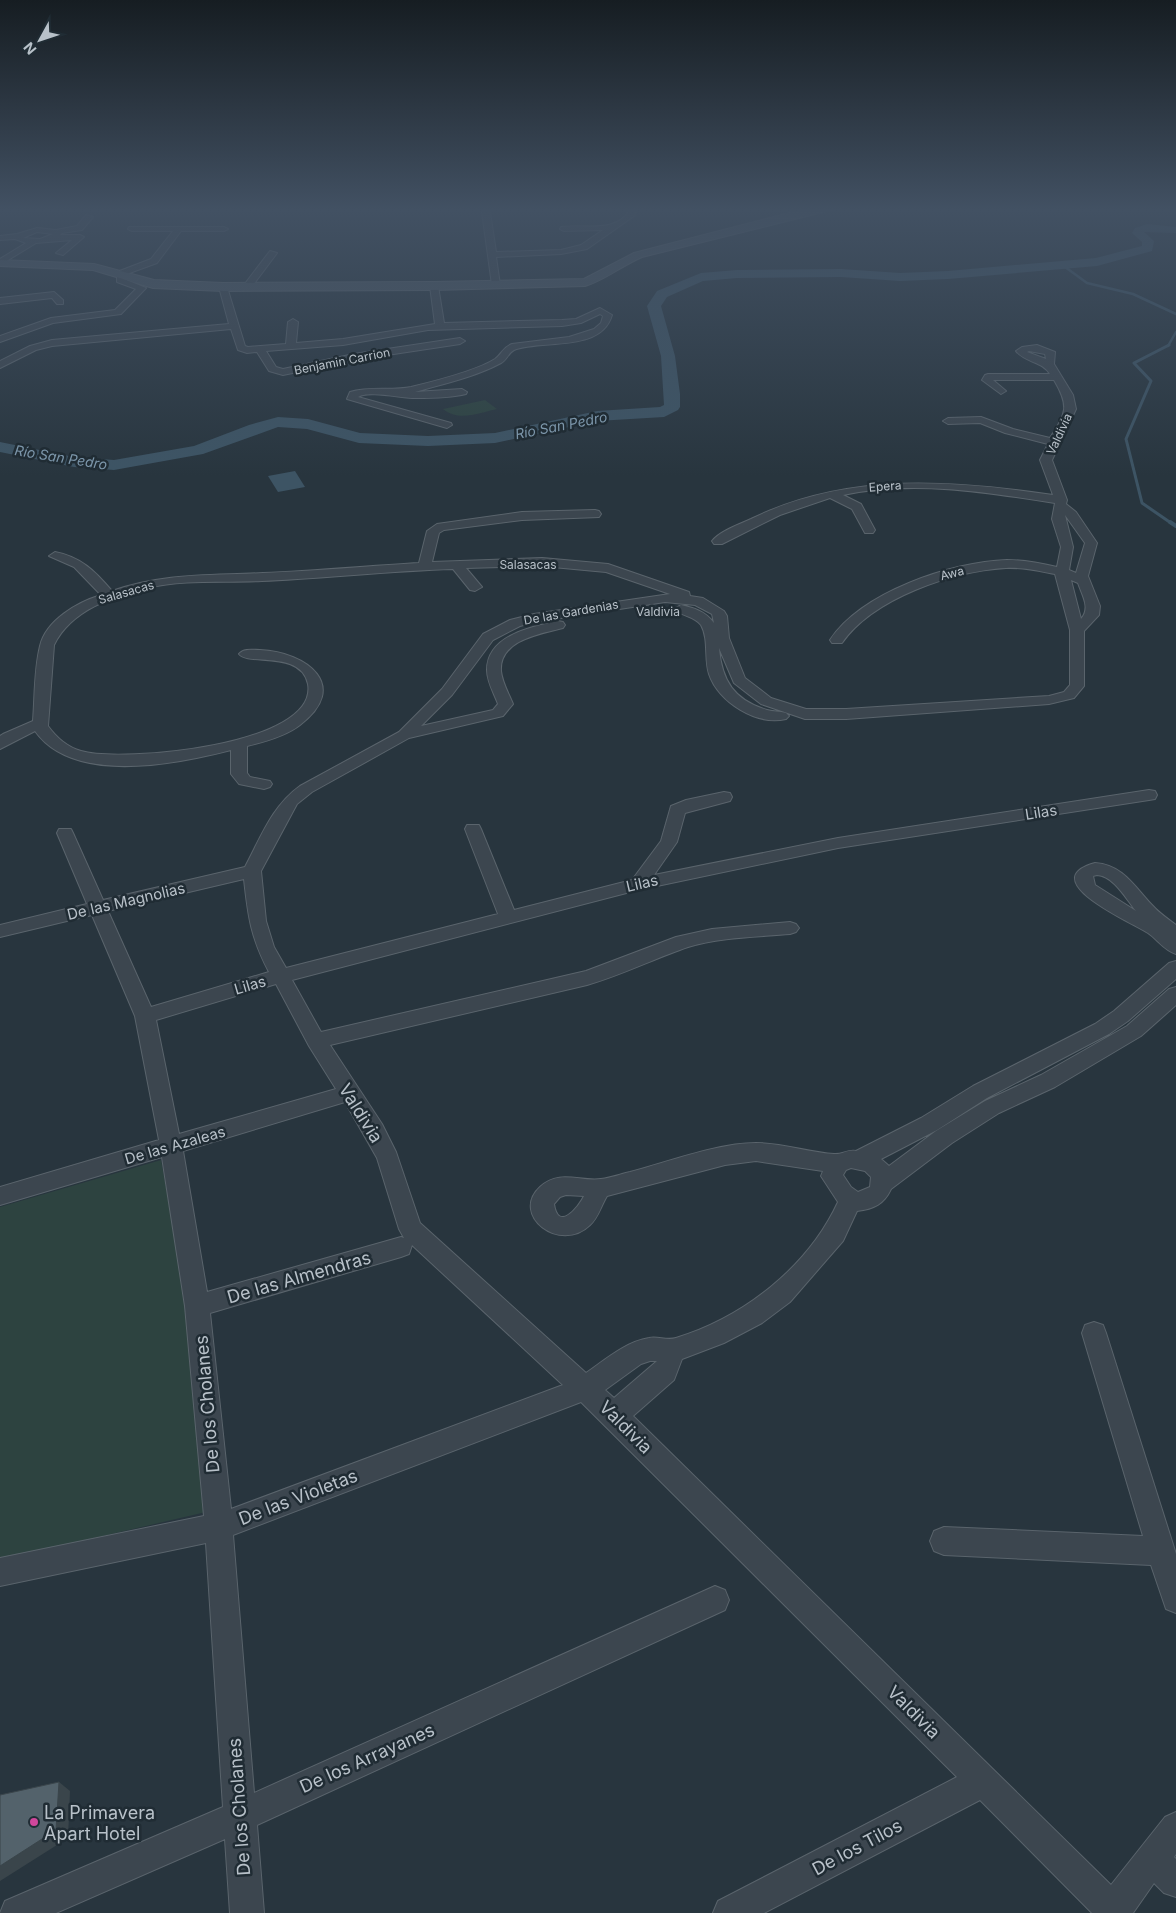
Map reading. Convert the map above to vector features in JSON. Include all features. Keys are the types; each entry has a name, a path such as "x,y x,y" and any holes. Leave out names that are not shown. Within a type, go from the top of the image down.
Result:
{"street":[{"path":"0,301 26,298"},
{"path":"57,298 60,302"},
{"path":"0,339 51,321 110,314 122,310 133,298"},
{"name":"Benjamin Carrion","path":"226,298 241,348 262,352 272,369 283,372 363,356 460,341"},
{"path":"437,298 442,325"},
{"path":"20,299 22,309"},
{"path":"442,325 562,323 578,321 602,311 606,313 608,320 603,327 585,336 510,347 497,361 446,381 410,390 361,392 354,394 352,399 447,425"},
{"path":"262,352 292,346 343,342 442,325 497,321"},
{"path":"292,346 291,329 293,322"},
{"path":"0,365 33,348 52,343 234,326"},
{"path":"262,352 358,344"},
{"name":"Valdivia","path":"1049,364 1068,395 1071,409 1067,422 1054,442 1046,460 1061,503 1072,515 1091,543 1090,553 1083,571 1084,581"},
{"path":"1001,391 988,380 988,377 1057,377"},
{"path":"375,392 416,395 462,392"},
{"path":"948,421 965,418 981,420 1009,431 1054,442"},
{"name":"Epera","path":"718,541 776,512 831,494 870,486 930,484 993,489 1061,503"},
{"path":"831,494 859,509 869,530"},
{"name":"Valdivia","path":"404,735 498,713 506,704 494,672 496,656 503,647 513,640 556,625 625,607 679,609 692,612 707,621 717,638 716,676 732,698 754,710 774,716 846,714 1049,700 1069,695 1077,686 1077,630 1062,572 1067,547 1058,519 1061,503"},
{"path":"425,566 434,531 441,527 522,516 595,514"},
{"path":"55,556 67,557 79,563 108,595"},
{"name":"Salasacas","path":"40,724 47,646 53,633 78,610 108,595 146,584 174,580 264,577 425,566 558,563 608,568 698,601"},
{"path":"456,565 475,587"},
{"name":"Awa","path":"837,640 853,620 906,589 946,573 999,565 1038,567 1062,572 1084,581"},
{"path":"625,607 636,588 630,575"},
{"path":"1077,630 1092,615 1094,606 1084,581"},
{"name":"De las Gardenias","path":"252,871 282,812 291,800 306,789 404,735 447,692 488,637 496,631 534,618 625,607 665,598 698,601 717,611 720,616 717,638"},
{"path":"0,744 8,737 40,724 50,741 75,755 101,760 137,760 200,752 239,744 290,725 307,711 316,693 316,681 309,671 296,662 277,656 246,654"},
{"path":"239,744 239,774 246,781 264,784"},
{"name":"Lilas","path":"145,1016 280,976 638,884 838,843 1149,795"},
{"path":"638,884 670,842 677,810 692,804 724,797"},
{"path":"473,829 508,917"},
{"name":"De los Cholanes","path":"65,833 145,1016 171,1146 197,1306 218,1527 247,1913"},
{"path":"1176,935 1148,912 1116,875 1104,869 1091,869 1085,873 1084,880 1087,888 1096,896 1155,929 1176,947"},
{"name":"Valdivia","path":"252,871 256,921 265,947 316,1041 374,1130 388,1158 410,1229 614,1415 1114,1911"},
{"name":"De las Magnolias","path":"0,931 252,871"},
{"path":"316,1041 587,978 616,969 683,942 712,935 790,928"},
{"path":"861,1159 900,1140 980,1092 1102,1029 1121,1016 1176,968"},
{"path":"884,1182 944,1137 992,1107 1048,1081 1134,1031 1176,994"},
{"name":"De las Azaleas","path":"0,1196 349,1093"},
{"path":"600,1189 725,1156 756,1152 838,1164 850,1159 861,1159 872,1164 880,1172 884,1182 882,1191 874,1198 864,1201 851,1199 837,1190 832,1176 838,1164"},
{"path":"614,1415 665,1372 673,1351 715,1335 753,1316 782,1294 835,1234 851,1199"},
{"name":"De las Almendras","path":"197,1306 401,1247"},
{"path":"1094,1333 1176,1599"},
{"name":"De las Violetas","path":"0,1572 218,1527 586,1388 633,1354 650,1349 673,1351"},
{"path":"944,1541 1160,1552"},
{"name":"De los Arrayanes","path":"17,1913 240,1816 716,1600"},
{"name":"De los Tilos","path":"730,1913 983,1781"},
{"path":"1114,1911 1176,1828"},
{"path":"1152,1859 1176,1881"}],"green space":[{"path":"485,400 497,409 462,416 449,413 443,409"},
{"path":"161,1160 188,1310 206,1512 0,1560 0,1207"}],"water":[{"path":"295,471 305,487 278,492 268,476"}],"building":[{"name":"La Primavera Apart Hotel","path":"59,1782 56,1830 0,1866 0,1795"}],"waterway":[{"name":"Río San Pedro","path":"0,447 74,462 114,465 197,450 231,439 255,428 278,422 308,424 359,438 428,441 495,438 597,416 664,412 672,407 672,382 662,330 654,306 659,298"},
{"path":"1142,298 1176,314"},
{"path":"1168,345 1176,332"},
{"path":"1168,345 1134,363 1151,381 1126,439 1142,503 1171,523"},
{"path":"1170,522 1176,526"}],"place":[{"name":"La Primavera Apart Hotel","path":"34,1822"}]}
